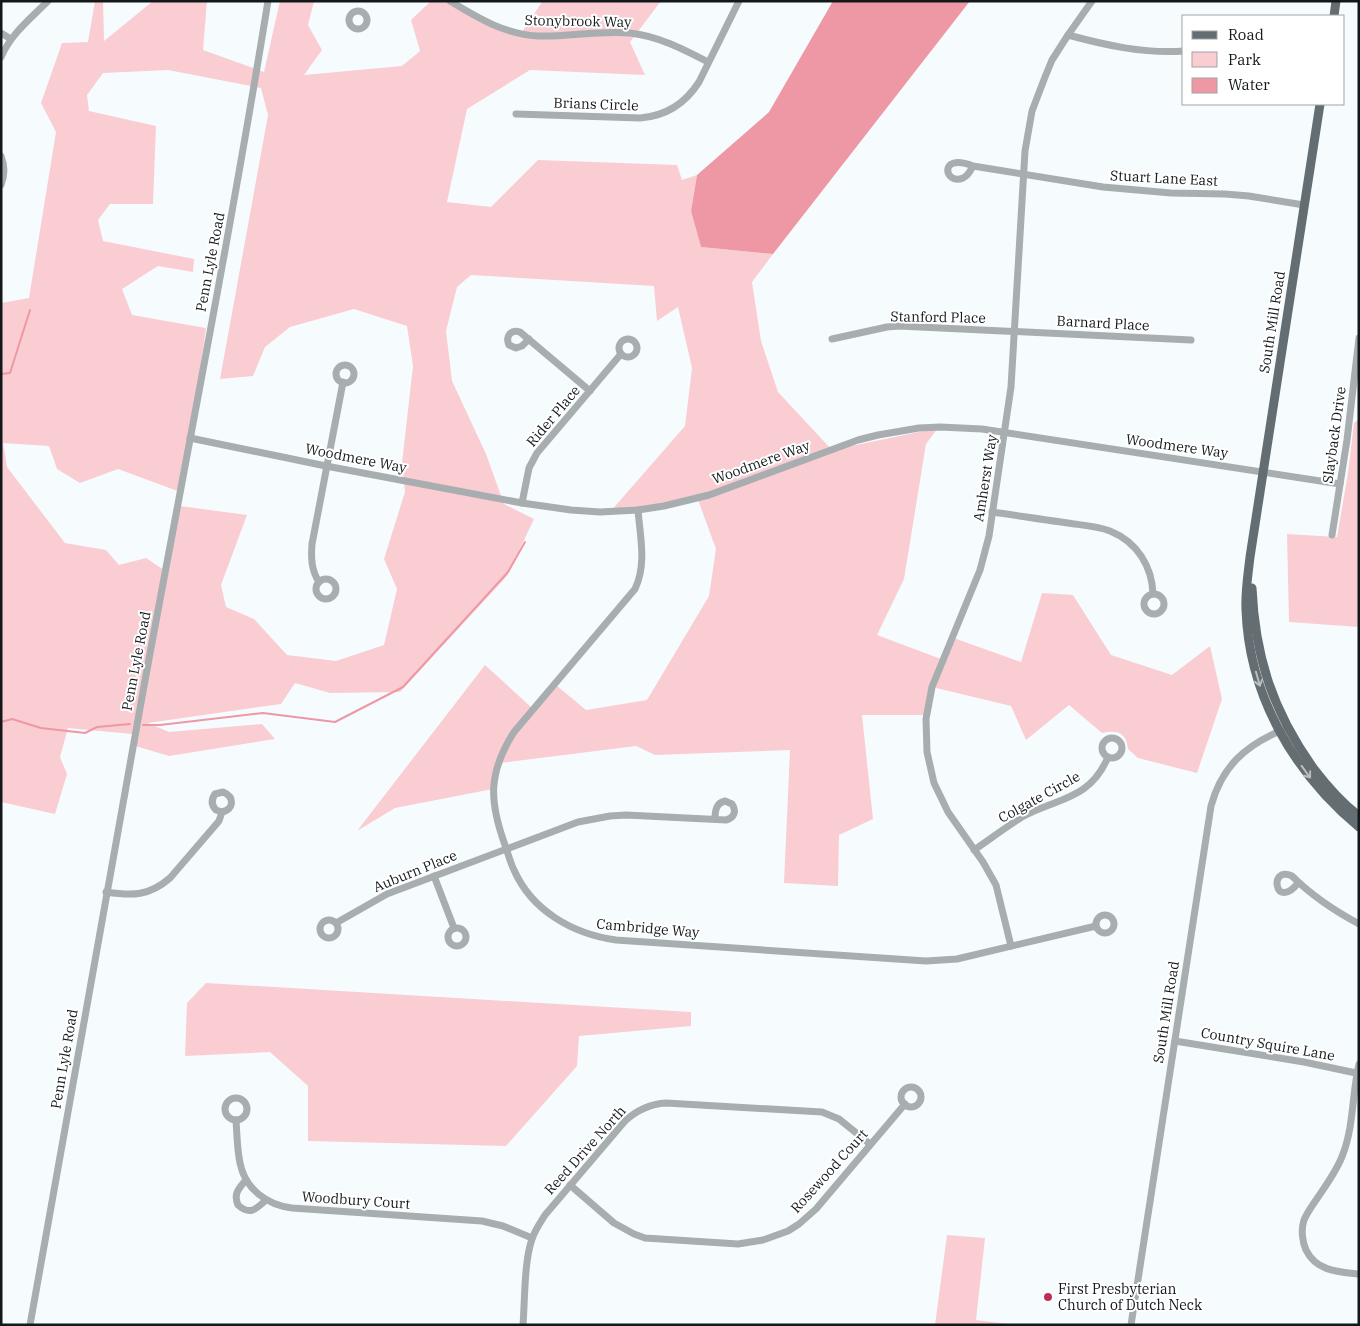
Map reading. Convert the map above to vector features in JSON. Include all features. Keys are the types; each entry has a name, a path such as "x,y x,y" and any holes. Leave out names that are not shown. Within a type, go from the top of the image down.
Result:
{"main road":[{"path":"1334,15 1336,1"},
{"name":"South Mill Road","path":"1283,730 1267,705 1258,678 1248,633 1246,589 1320,105"},
{"path":"1283,730 1329,788 1359,816"},
{"path":"1283,730 1299,762 1323,793 1359,827"}],"street":[{"path":"1,57 17,31 48,1"},
{"name":"Penn Lyle Road","path":"30,1325 106,892 244,148 268,1"},
{"path":"360,10 363,1"},
{"name":"Stonybrook Way","path":"450,1 480,19 508,31 538,36 615,32 631,33 661,40 708,62"},
{"name":"Brians Circle","path":"516,114 640,118 659,115 669,111 687,98 699,82 739,1"},
{"name":"Amherst Way","path":"1011,946 996,885 986,867 948,812 934,783 927,752 926,719 932,688 982,560 988,536 1005,433 1010,388 1027,133 1035,102 1052,60 1092,1"},
{"path":"1,33 11,39"},
{"path":"1068,35 1112,46 1157,51 1182,51"},
{"path":"1,156 4,172 1,185"},
{"name":"Stuart Lane East","path":"973,166 1094,186 1137,191 1226,194 1304,205"},
{"name":"Stanford Place","path":"832,339 899,326 1014,332"},
{"name":"Barnard Place","path":"1014,332 1190,340"},
{"name":"Slayback Drive","path":"1332,535 1359,338"},
{"path":"529,340 590,390"},
{"name":"Rider Place","path":"522,502 529,468 537,453 621,354"},
{"path":"319,582 314,575 312,544 342,382"},
{"path":"1350,412 1359,413"},
{"name":"Woodmere Way","path":"190,438 326,466 553,508 600,512 638,510 671,505 709,495 858,440 905,430 940,427 968,428 1005,433 1340,484"},
{"name":"Cambridge Way","path":"638,510 643,563 635,589 514,732 500,757 494,780 494,806 506,849 521,883 539,905 561,922 581,932 601,938 926,961 957,959 1096,926"},
{"path":"992,512 1101,529 1120,536 1129,542 1142,557 1151,575 1153,594"},
{"name":"South Mill Road","path":"1131,1325 1214,794 1225,772 1242,753 1260,741 1283,730"},
{"name":"Colgate Circle","path":"974,850 1021,818 1078,793 1094,780 1108,757"},
{"path":"106,892 134,895 144,893 162,884 170,878 219,821 222,812"},
{"name":"Auburn Place","path":"336,923 387,894 578,822 626,815 716,819"},
{"path":"434,876 454,928"},
{"path":"1298,882 1327,904 1359,924"},
{"name":"Country Squire Lane","path":"1176,1041 1304,1062 1356,1073"},
{"path":"1359,1064 1356,1073 1350,1127 1343,1155 1307,1214 1302,1227 1302,1237 1307,1252 1319,1265 1334,1271 1359,1274"},
{"name":"Reed Drive North","path":"523,1325 527,1262 532,1238 545,1215 570,1185 632,1115 640,1109 658,1103 822,1112 839,1119 870,1144"},
{"name":"Rosewood Court","path":"570,1185 614,1223 645,1238 738,1244 751,1243 788,1231 809,1216 905,1104"},
{"name":"Woodbury Court","path":"236,1120 240,1162 246,1180 258,1194 275,1204 292,1208 482,1221 502,1226 532,1238"},
{"path":"246,1180 237,1191 238,1205 250,1211 266,1200"}],"green space":[{"path":"95,1 103,1 104,41 153,1 207,1 203,50 264,72 280,1 314,1 308,25 322,50 304,75 402,66 420,51 411,20 431,1 451,1 520,35 542,2 545,1 661,1 630,42 645,75 530,70 467,109 447,202 491,207 538,160 677,165 682,180 697,175 691,211 701,247 773,254 752,282 761,341 778,392 832,450 938,428 926,444 904,579 877,635 941,659 951,637 1021,662 1042,593 1073,595 1111,655 1172,675 1210,646 1222,699 1197,773 1138,758 1128,749 1123,736 1116,732 1102,733 1069,705 1026,740 1011,706 932,687 927,715 862,715 873,819 839,835 838,886 784,883 790,750 655,755 636,746 500,763 493,789 395,808 357,831 485,665 532,708 556,685 586,710 647,700 709,596 716,549 698,500 610,512 685,426 692,368 678,307 657,321 654,286 471,275 457,287 446,331 452,381 486,454 504,504 534,519 507,576 400,692 330,693 295,683 281,704 148,723 169,732 262,724 275,739 169,756 132,745 132,734 68,728 60,757 67,774 55,814 1,802 1,303 29,298 56,132 41,103 62,43 88,42","holes":["168,70 261,88 268,115 220,379 253,376 265,347 290,327 354,309 407,326 413,366 402,463 405,492 384,559 397,589 384,645 336,661 287,655 254,619 226,607 221,585 247,515 180,506 167,572 146,558 119,565 106,550 65,543 7,467 3,443 49,446 57,469 80,483 118,469 183,493 206,328 132,315 122,289 158,266 193,272 194,259 103,241 98,220 110,204 153,204 156,126 89,111 87,95 103,73"]},
{"path":"1359,419 1359,627 1289,622 1287,534 1337,537 1354,423"},
{"path":"206,983 691,1012 691,1026 579,1036 577,1066 506,1146 308,1141 308,1086 270,1052 185,1056 187,1003"},
{"path":"947,1235 985,1238 976,1320 1017,1325 935,1325"}],"water":[{"path":"833,1 970,1 773,254 701,247 691,211 697,175 769,112"}],"waterway":[{"path":"1,374 10,373 30,310"},
{"path":"143,725 160,725 263,713 335,722 403,687 508,572 525,542"},
{"path":"1,722 12,719 41,728 85,733 97,727 130,724"}],"place":[{"name":"First Presbyterian Church of Dutch Neck","path":"1048,1297"}]}
